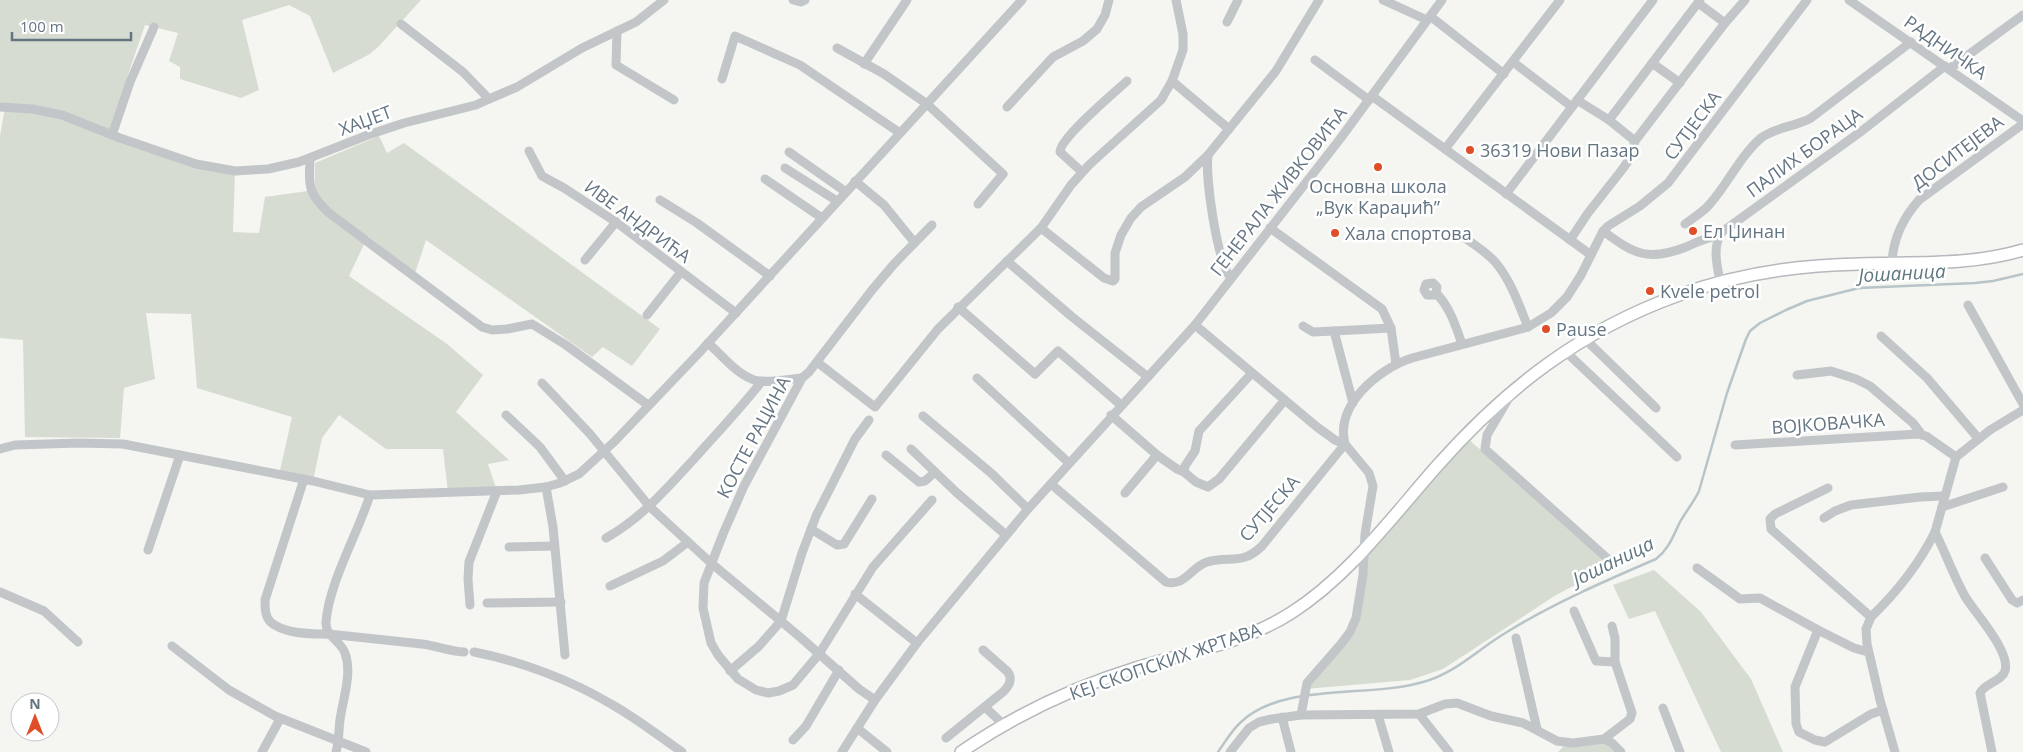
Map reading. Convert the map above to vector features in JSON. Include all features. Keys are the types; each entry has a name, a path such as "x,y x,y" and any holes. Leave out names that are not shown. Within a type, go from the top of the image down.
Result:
{"main road":[{"name":"КЕЈ СКОПСКИХ ЖРТАВА","path":"960,752 1046,702 1089,684 1149,664 1206,649 1249,635 1274,624 1313,597 1366,548 1465,435 1514,389 1585,340 1650,307 1680,294 1720,281 1792,268 1973,261 2023,250"}],"street":[{"name":"ХАЏЕТ","path":"0,108 32,109 62,115 112,135 196,164 235,171 268,168 299,162 395,126 489,100 517,87 582,48 636,22 664,0"},
{"path":"793,0 801,2 805,0"},
{"path":"864,64 907,0"},
{"path":"1007,107 1053,57 1083,41 1098,29 1105,15 1109,0"},
{"path":"817,362 875,407 925,344 958,308 1041,228 1070,185 1099,153 1161,100 1172,81 1184,44 1176,0"},
{"path":"1227,22 1238,0"},
{"path":"1041,228 1104,278 1112,280 1115,275 1115,253 1121,235 1131,218 1141,207 1185,177 1208,155 1276,71 1319,0"},
{"path":"1383,0 1429,18 1504,74"},
{"name":"ГЕНЕРАЛА ЖИВКОВИЋА","path":"842,752 874,700 917,643 1028,509 1195,324 1370,98 1442,0"},
{"path":"1445,149 1560,0"},
{"path":"1506,194 1653,0"},
{"path":"1635,141 1745,0"},
{"name":"СУТЈЕСКА","path":"1051,484 1166,582 1174,583 1183,580 1207,562 1237,560 1257,551 1345,444 1344,430 1353,403 1372,380 1396,364 1528,327 1543,319 1562,303 1581,275 1603,231 1613,222 1640,206 1668,183 1807,0"},
{"name":"РАДНИЧКА","path":"1849,0 2023,122"},
{"path":"0,449 15,445 123,444 370,494 497,491 546,487 565,481 579,474 604,452 708,343 1019,1"},
{"path":"1610,119 1699,2 1726,24"},
{"name":"ПАЛИХ БОРАЦА","path":"1719,236 1730,226 1947,68 2023,16"},
{"path":"401,24 463,72 489,100"},
{"path":"112,135 130,82 154,27"},
{"path":"617,31 616,65 674,100"},
{"path":"722,80 735,36 800,66 900,133"},
{"path":"1685,224 1709,205 1753,146 1762,137 1771,132 1798,125 1811,118 1911,42"},
{"path":"837,48 927,104 1003,174 978,204"},
{"path":"1315,60 1445,149 1592,255"},
{"name":"СУТЈЕСКА","path":"1513,62 1575,103 1610,119 1635,141 1628,160 1621,171 1570,240"},
{"path":"1652,63 1680,83"},
{"path":"1082,172 1060,152 1061,145 1127,81"},
{"path":"1172,81 1229,129"},
{"name":"ДОСИТЕЈЕВА","path":"1892,263 1898,232 1909,212 1919,200 2023,122"},
{"name":"ИВЕ АНДРИЋА","path":"528,151 542,176 616,222 736,313"},
{"path":"789,152 846,192"},
{"path":"1208,155 1209,186 1220,254 1223,265 1231,278"},
{"path":"310,158 309,185 314,199 328,213 482,327 492,330 532,324 566,345 648,405"},
{"path":"785,168 837,201"},
{"path":"765,179 822,218"},
{"path":"855,181 884,205 914,242"},
{"path":"660,200 697,223 770,276"},
{"path":"585,260 616,222"},
{"name":"КОСТЕ РАЦИНА","path":"820,654 789,687 773,693 762,692 738,680 718,656 711,643 704,615 703,594 711,563 754,465 802,378 817,362 872,290 932,224"},
{"path":"1270,228 1379,306 1391,328 1396,364"},
{"path":"1603,231 1630,249 1646,255 1657,256 1672,253 1710,237 1719,236 1717,264 1720,281"},
{"path":"1462,236 1496,262 1510,286 1528,327"},
{"path":"1007,261 1070,316 1148,377"},
{"path":"647,314 681,272"},
{"path":"1436,293 1451,316 1462,344"},
{"path":"1968,305 2023,404"},
{"path":"958,308 1035,374 1058,351 1121,405"},
{"path":"1195,324 1284,401 1328,435 1345,444 1366,468 1373,482 1365,534 1366,548 1361,592 1353,626 1342,644 1312,677 1305,689 1301,711"},
{"path":"1303,326 1313,332 1391,328"},
{"path":"1334,331 1353,403"},
{"path":"1881,336 1927,378 1978,438"},
{"path":"1585,340 1656,408"},
{"path":"708,343 743,374 754,380 802,378"},
{"path":"1566,352 1676,457"},
{"name":"ВОЈКОВАЧКА","path":"1797,375 1831,371 1856,379 1874,390 1913,423 1922,435 1956,457"},
{"path":"1184,472 1195,451 1199,431 1251,374"},
{"path":"977,378 1069,463"},
{"path":"606,538 619,531 650,507 742,407 762,381"},
{"path":"542,383 569,411 650,507 734,583 874,700"},
{"name":"КЕЈ СКОПСКИХ ЖРТАВА","path":"1514,389 1487,435 1485,449 1607,558"},
{"path":"1111,415 1157,455 1201,485 1211,486 1219,479 1284,401"},
{"path":"1895,752 1868,652 1866,634 1871,617 1906,579 1935,532 1956,457 1978,438 2023,410"},
{"path":"506,415 540,447 565,481"},
{"path":"923,416 992,473 1028,509"},
{"path":"730,671 759,646 781,621 811,529 842,464 869,420"},
{"name":"ВОЈКОВАЧКА","path":"1735,445 1922,435"},
{"path":"911,449 1006,535"},
{"path":"148,550 180,455"},
{"path":"886,455 919,482 925,482 935,472"},
{"path":"1125,493 1157,455"},
{"path":"304,480 265,600 264,611 268,620 274,625 301,632 431,645 451,651 464,652"},
{"path":"546,487 553,528 553,546 561,602 565,656"},
{"path":"1942,508 2003,487"},
{"path":"1828,488 1780,510 1772,517 1770,525 1773,531 1871,617"},
{"path":"470,605 468,579 470,562 497,491"},
{"path":"336,752 340,742 340,720 347,674 347,658 341,645 330,634 326,622 334,588 370,494"},
{"path":"1824,518 1835,511 1851,505 1944,496"},
{"path":"811,529 837,545 844,544 872,498"},
{"path":"820,654 881,557 932,500"},
{"path":"1935,532 1966,598 1978,613 2004,656 2005,672 2001,677 1982,688 1980,693 1992,752"},
{"path":"610,586 663,561 688,542"},
{"path":"509,547 553,546"},
{"path":"1985,558 2012,600 2017,603 2023,600"},
{"path":"1697,568 1740,599 1760,598 1854,648 1868,652"},
{"path":"0,592 44,611 78,642"},
{"path":"856,594 917,643"},
{"path":"487,603 561,602"},
{"path":"1574,610 1596,661 1615,662"},
{"path":"1230,752 1245,732 1254,724 1301,711 1345,716 1419,714 1445,704 1456,703 1491,716 1518,721 1537,729 1557,741 1566,743 1604,739 1630,719 1632,712 1615,662 1615,638 1612,626"},
{"path":"1818,630 1795,687 1796,724 1799,732 1815,740 1825,742 1871,714 1883,710"},
{"path":"1516,638 1537,729"},
{"path":"172,646 229,690 280,719 366,752"},
{"path":"946,738 1009,686 1011,679 1008,672 983,650"},
{"path":"474,652 569,680 614,705 682,752"},
{"path":"793,740 806,726 839,670"},
{"path":"985,707 1004,725"},
{"path":"1663,708 1680,752"},
{"path":"1419,714 1449,752"},
{"path":"1378,715 1389,752"},
{"path":"1282,717 1292,752"},
{"path":"262,752 280,719"},
{"path":"857,728 887,752"},
{"path":"1604,739 1612,743 1621,752"}],"shaded area":[{"path":"0,0 421,0 370,54 333,73 310,16 289,5 242,20 259,90 241,98 180,79 180,67 169,61 178,33 145,25 108,133 235,171 233,232 259,233 265,197 315,190 315,163 379,136 387,153 404,143 660,329 632,366 603,347 592,357 426,240 415,273 368,236 349,276 447,344 483,375 456,412 509,460 488,464 497,491 448,492 443,449 386,449 339,415 322,438 313,481 279,475 292,417 197,388 191,314 146,313 155,379 124,388 120,438 25,437 23,340 0,338 0,136 5,108 0,107"},
{"path":"1468,439 1580,535 1610,567 1556,595 1443,669 1410,680 1305,689 1350,632 1363,560 1412,500"},
{"path":"1654,570 1701,612 1751,679 1783,752 1721,752 1655,611 1629,619 1613,585"},
{"path":"1603,741 1618,752 1558,752 1565,745"}],"waterway":[{"name":"Јошаница","path":"1218,752 1238,725 1259,709 1280,701 1303,696 1402,687 1435,678 1456,667 1496,639 1543,611 1656,559 1667,547 1699,491 1727,393 1746,339 1750,331 1760,323 1807,301 1859,288 1975,283 2023,274"}],"place":[{"name":"36319 Нови Пазар","path":"1470,150"},
{"name":"Основна школа „Вук Караџић”","path":"1378,167"},
{"name":"Ел Џинан","path":"1693,231"},
{"name":"Хала спортова","path":"1335,233"},
{"name":"Kvele petrol","path":"1650,291"},
{"name":"Pause","path":"1546,329"}]}
